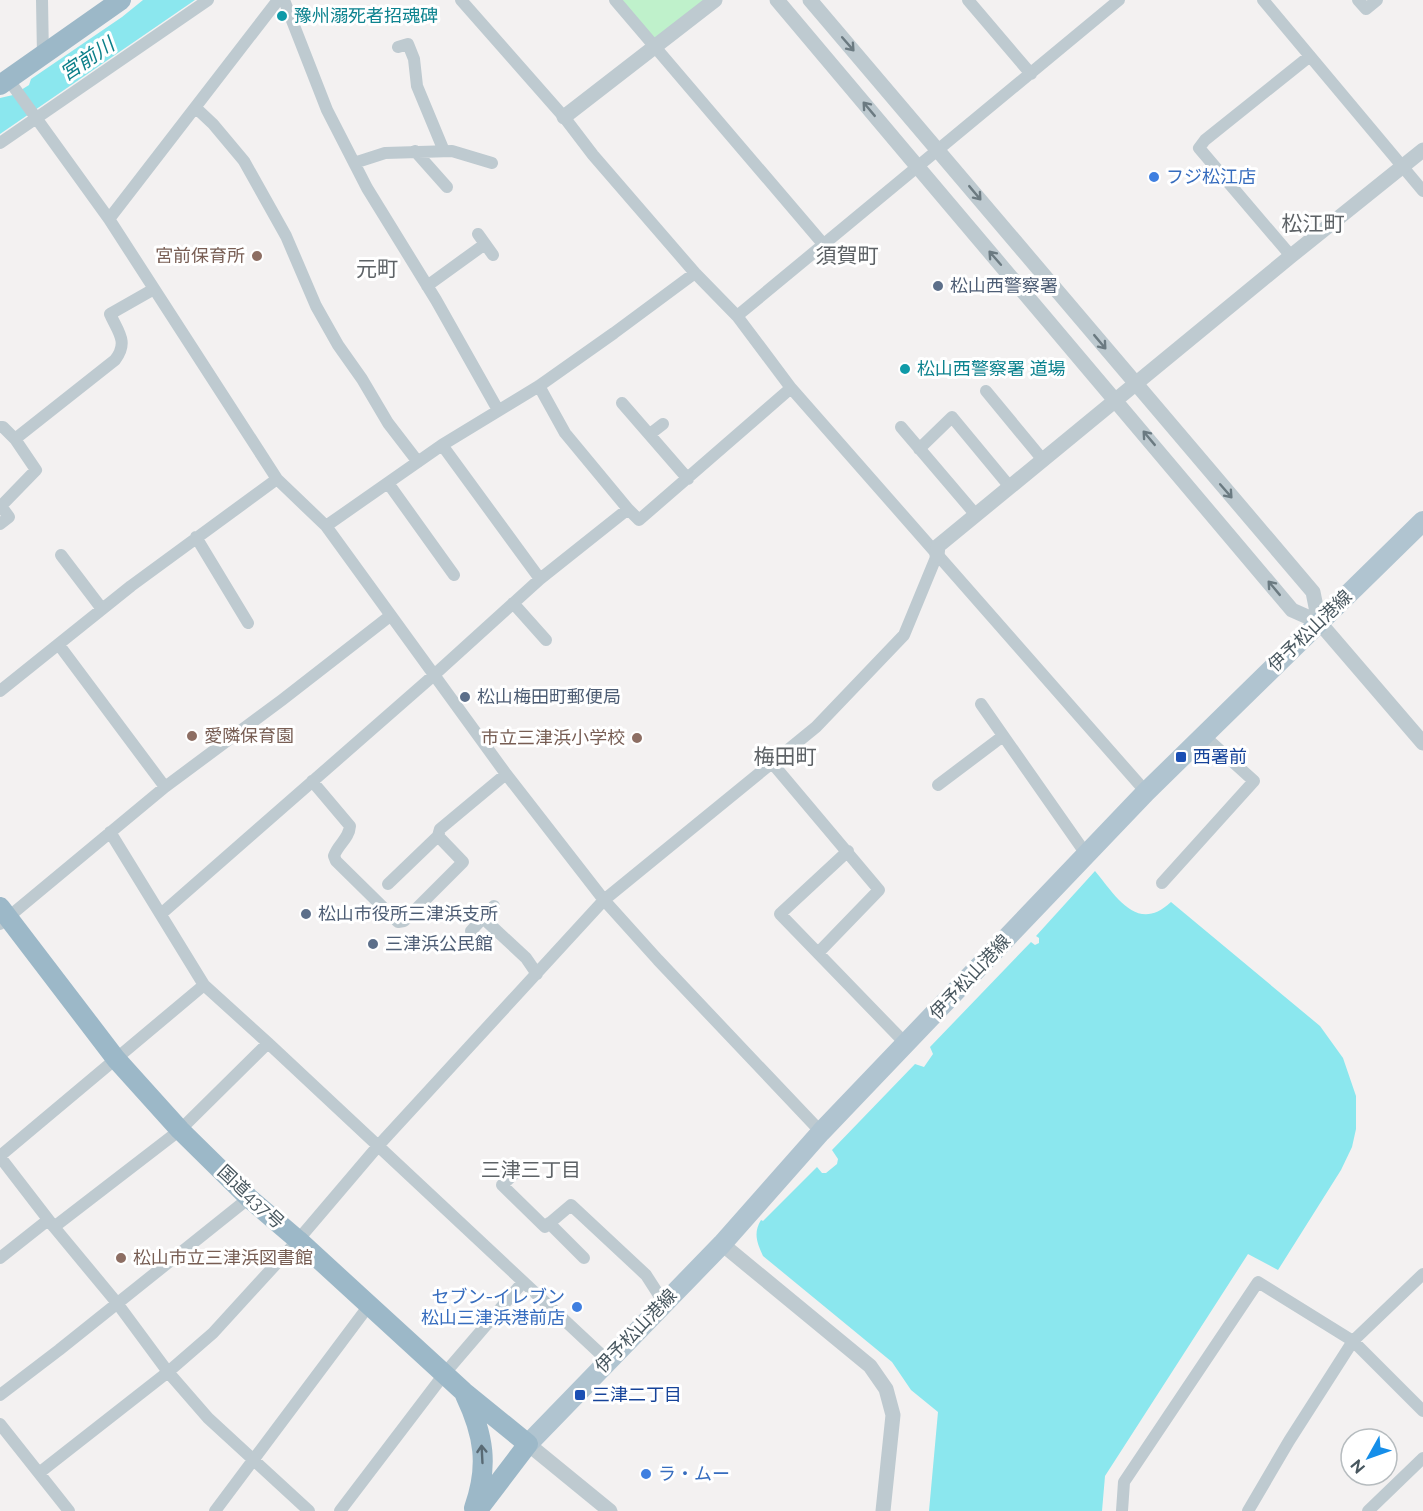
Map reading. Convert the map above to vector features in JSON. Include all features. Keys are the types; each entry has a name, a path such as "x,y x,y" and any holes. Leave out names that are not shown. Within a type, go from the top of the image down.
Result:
{"highway":[{"path":"7,84 121,0"},
{"name":"国道437号","path":"3,916 116,1059 180,1130 249,1198 370,1304 464,1392 528,1444"},
{"path":"464,1392 477,1421 483,1453 481,1489 475,1511"},
{"path":"475,1511 528,1444"}],"main road":[{"name":"伊予松山港線","path":"528,1444 722,1244 821,1132 1146,792 1423,521"}],"street":[{"path":"42,0 43,56"},
{"path":"0,143 34,117 208,0"},
{"path":"109,219 278,0"},
{"path":"284,0 327,110 354,163 498,410"},
{"path":"461,0 564,117 593,155 695,273 736,316 791,388 1146,792"},
{"path":"615,0 824,245"},
{"path":"564,117 656,48 715,0"},
{"path":"777,0 1292,610 1319,622 1423,743"},
{"path":"810,0 940,150 1312,592 1319,622"},
{"path":"968,0 1031,74"},
{"path":"1263,0 1423,191"},
{"path":"1358,0 1366,9 1377,0"},
{"path":"736,316 940,150 1115,1"},
{"path":"398,47 408,44 412,50 417,86 444,151"},
{"path":"1291,256 1198,148 1310,56"},
{"path":"7,84 109,219 277,479 326,526 506,774 604,900 821,1132"},
{"path":"196,108 213,124 244,161 286,236 316,306 338,345 362,379 388,423 418,462"},
{"path":"39,1473 168,1372 213,1333 298,1240 378,1146 604,900 816,727 904,635 937,555 938,546 1423,150"},
{"path":"354,163 385,153 415,151 452,151 492,163"},
{"path":"415,151 447,187"},
{"path":"427,286 481,239 493,255"},
{"path":"326,526 442,445 539,386 695,273"},
{"path":"15,439 115,360 123,344 110,314 154,289"},
{"path":"539,386 565,433 639,520 791,388"},
{"path":"986,391 1043,460"},
{"path":"622,403 688,479"},
{"path":"919,449 952,417 1010,487"},
{"path":"650,434 663,424"},
{"path":"0,427 3,427 15,439 36,470 1,506 9,517 0,524"},
{"path":"900,427 976,515"},
{"path":"442,445 540,579"},
{"path":"0,691 196,537 277,479"},
{"path":"388,483 454,575"},
{"path":"161,914 540,579 628,509"},
{"path":"196,537 248,623"},
{"path":"61,555 102,609"},
{"path":"513,603 546,640"},
{"path":"3,916 165,787 390,616"},
{"path":"59,645 165,787"},
{"path":"981,704 1086,855"},
{"path":"1162,883 1254,781 1203,735"},
{"path":"938,785 1003,736"},
{"path":"772,763 879,890 818,952"},
{"path":"388,884 438,836 440,829 506,774"},
{"path":"312,781 350,826 349,834 336,849 334,856 336,861 398,922 404,921 463,862 438,836"},
{"path":"110,832 204,986 268,1042 607,1360"},
{"path":"848,851 780,914 906,1044"},
{"path":"471,931 494,906"},
{"path":"483,918 526,958 537,974"},
{"path":"204,986 0,1156 51,1224 117,1303 168,1372 208,1418 309,1511"},
{"path":"0,1258 51,1224 180,1130 268,1042"},
{"path":"513,1175 502,1185 545,1227 571,1205 646,1275 664,1303"},
{"path":"0,1395 249,1198"},
{"path":"549,1223 584,1258"},
{"path":"722,1244 870,1366 886,1389 893,1414 883,1511"},
{"path":"1248,1511 1289,1441 1353,1341 1423,1274"},
{"path":"340,1511 444,1373 523,1282"},
{"path":"1122,1511 1124,1482 1258,1282 1353,1341 1423,1411"},
{"path":"215,1511 370,1304"},
{"path":"0,1424 69,1511"},
{"path":"528,1444 610,1511"},
{"path":"1368,1511 1423,1458"}],"green space":[{"path":"621,0 704,0 655,41"}],"water":[{"name":"宮前川","path":"143,0 195,0 0,134 0,98 13,95 29,85 31,79"},
{"path":"1095,871 1119,900 1138,913 1148,914 1159,911 1171,902 1320,1026 1343,1058 1356,1096 1356,1129 1352,1147 1341,1170 1278,1270 1248,1254 1105,1476 1102,1511 929,1511 938,1412 911,1390 892,1362 763,1256 758,1242 757,1229 761,1220 763,1221 817,1167 822,1173 826,1173 837,1164 838,1159 832,1150 915,1064 924,1067 933,1054 930,1047 1031,942 1035,945 1039,943 1039,938 1036,936"}],"place":[{"name":"豫州溺死者招魂碑","path":"282,16"},
{"name":"フジ松江店","path":"1154,177"},
{"name":"宮前保育所","path":"257,256"},
{"name":"松山西警察署","path":"938,286"},
{"name":"松山西警察署 道場","path":"905,369"},
{"name":"松山梅田町郵便局","path":"465,697"},
{"name":"愛隣保育園","path":"192,736"},
{"name":"市立三津浜小学校","path":"637,738"},
{"name":"西署前","path":"1181,757"},
{"name":"松山市役所三津浜支所","path":"306,914"},
{"name":"三津浜公民館","path":"373,944"},
{"name":"松山市立三津浜図書館","path":"121,1258"},
{"name":"セブン-イレブン 松山三津浜港前店","path":"577,1307"},
{"name":"三津二丁目","path":"580,1395"},
{"name":"ラ・ムー","path":"646,1474"}],"district":[{"name":"松江町","path":"1313,224"},
{"name":"須賀町","path":"847,256"},
{"name":"元町","path":"377,269"},
{"name":"梅田町","path":"785,757"},
{"name":"三津三丁目","path":"531,1170"}]}
